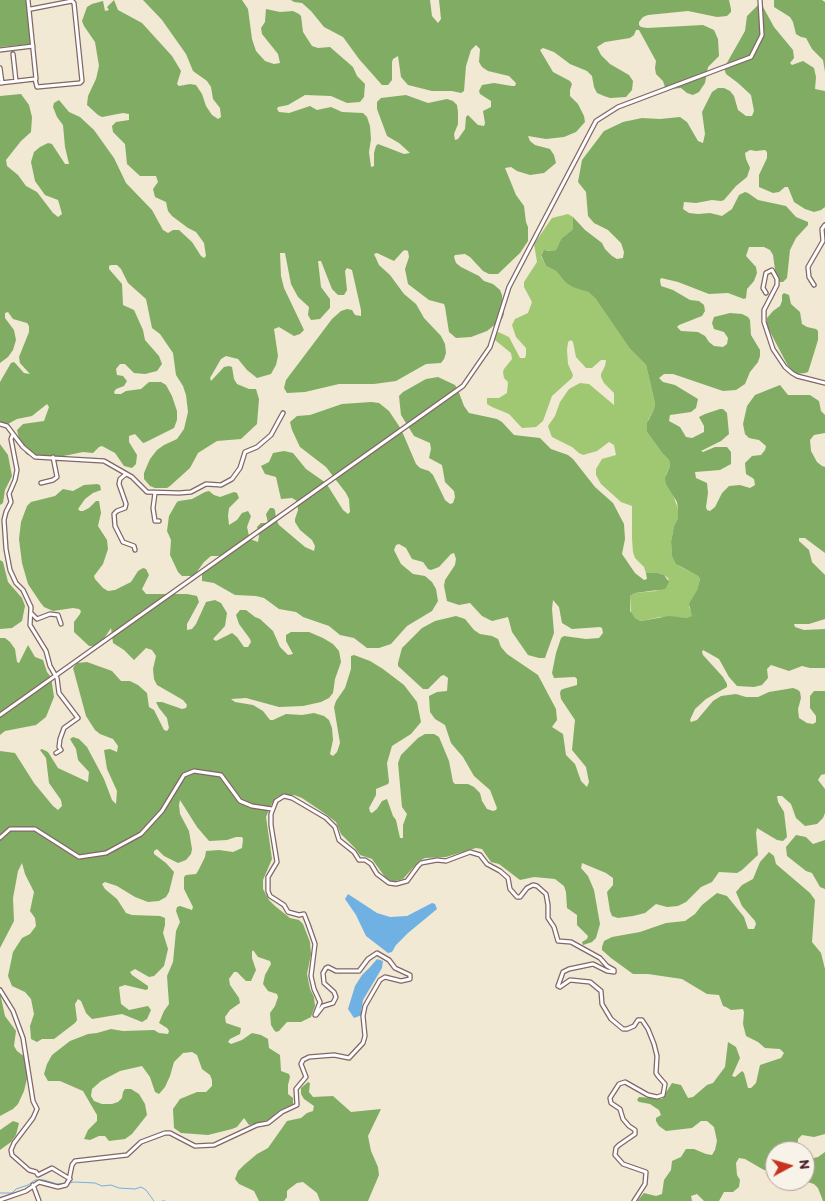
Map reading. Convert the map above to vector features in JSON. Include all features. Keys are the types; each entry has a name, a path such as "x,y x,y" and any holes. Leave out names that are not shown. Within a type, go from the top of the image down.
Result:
{"street":[{"path":"28,0 28,8 36,86 80,82 82,78 74,3 72,1 28,8"},
{"path":"47,0 48,6"},
{"path":"0,715 463,386 490,347 509,287 596,121 618,107 751,57 762,35 760,0"},
{"path":"0,50 33,46"},
{"path":"13,54 16,81"},
{"path":"0,68 1,83 35,79"},
{"path":"814,285 809,278 808,266 823,241 822,229 825,225"},
{"path":"766,293 763,288 766,273 772,270 777,280 777,285 764,310 764,322 773,348 785,367 797,376 825,383"},
{"path":"0,424 7,426 23,447 35,458 53,457 104,460 126,474 147,492 191,492 206,484 221,485 232,479 240,468 245,452 257,447 271,435 283,413"},
{"path":"13,434 11,439 17,470 9,494 11,502 4,520 10,570 16,583 23,590 30,607 30,626 46,651 59,693 78,718 64,728 60,738 59,747 61,750 56,753"},
{"path":"41,482 53,480 57,477 53,457"},
{"path":"126,474 120,479 119,484 126,504 125,508 114,514 115,526 123,542 134,546 135,550"},
{"path":"155,493 153,508 155,521 159,520"},
{"path":"30,612 37,619 50,614 58,615 61,624"},
{"path":"0,838 10,829 34,829 79,857 106,853 141,834 162,811 184,775 194,771 221,775 240,801 252,806 272,810"},
{"path":"69,1181 72,1165 75,1161 127,1154 141,1142 165,1133 170,1133 195,1146 214,1145 257,1125 268,1123 282,1112 295,1107 297,1103 296,1089 306,1077 301,1064 303,1060 334,1055 349,1058 365,1040 363,1016 365,1006 369,996 380,980 385,977 406,981 410,977 395,968 385,957 377,952 358,971 336,971 328,967 323,973 324,983 334,992 336,997 333,1003 320,1008 315,1016 320,1002 310,976 315,944 307,921 304,914 299,915 288,912 284,905 272,899 268,893 268,876 277,862 271,825 272,810 279,799 288,796 331,822 339,840 354,852 359,860 365,860 372,864 377,874 389,883 396,884 407,881 422,863 437,860 446,861 473,852 480,855 487,864 505,875 510,881 510,890 518,898 527,888 533,885 546,894 548,918 554,927 558,941 574,944 600,958 607,966 614,970 614,972 607,971 594,964 565,970 562,973 558,987 570,980 590,982 601,991 602,1004 611,1019 627,1030 634,1026 638,1020 642,1020 654,1044 657,1056 656,1073 665,1084 663,1095 657,1097 648,1095 625,1082 619,1084 610,1098 611,1103 620,1109 625,1122 635,1132 634,1136 616,1148 615,1155 623,1164 646,1172 645,1184 634,1201"},
{"path":"0,990 13,1011 23,1038 33,1101 38,1109 10,1150 12,1155 29,1170 36,1172 38,1175 52,1168 69,1181"},
{"path":"0,1200 29,1189 38,1182 58,1187 69,1181"},
{"path":"34,1185 39,1201"}],"green space":[{"path":"0,0 26,0 31,44 0,47"},
{"path":"114,0 118,10 142,23 172,56 181,71 177,84 179,86 196,85 202,94 206,106 212,115 218,119 221,117 220,108 213,99 211,87 207,81 193,71 186,54 162,20 143,0 242,0 248,9 252,39 256,51 265,61 274,64 280,63 278,54 262,34 261,28 265,22 266,9 280,12 293,11 299,14 301,16 303,32 312,46 318,48 330,47 353,67 357,76 365,84 364,97 360,102 347,103 331,96 305,95 277,109 279,112 289,113 310,106 317,110 331,107 342,112 363,113 367,117 370,126 369,152 371,167 374,166 374,153 378,144 404,154 410,153 399,143 387,136 377,109 377,102 381,98 406,95 428,103 447,99 453,101 457,105 458,112 458,124 454,134 455,140 458,139 465,129 466,117 468,115 478,125 484,126 483,111 491,107 491,101 480,94 479,91 482,85 494,83 515,86 516,83 509,76 488,71 482,67 479,62 480,49 476,45 471,50 466,66 464,91 461,93 432,91 408,85 401,77 398,56 392,62 392,80 388,85 382,85 343,37 324,27 302,3 291,0 430,0 432,16 438,23 441,19 439,0 729,0 731,12 727,16 717,17 688,11 648,15 639,22 641,27 647,28 703,25 714,30 718,39 719,56 708,67 705,83 699,92 693,95 681,88 671,89 665,87 663,81 656,74 656,61 639,30 636,30 630,38 605,42 597,47 601,55 610,64 629,75 633,81 632,90 626,97 610,98 597,93 592,76 587,71 570,64 554,52 543,48 540,50 553,72 572,84 570,96 578,104 585,122 576,132 564,137 546,139 528,136 535,145 550,149 554,155 556,163 544,173 530,175 511,167 505,168 516,195 524,206 528,227 528,241 520,253 498,274 489,274 483,271 465,254 455,255 454,257 456,263 461,267 479,276 484,281 493,284 500,290 504,314 502,319 487,331 471,337 456,338 449,332 444,304 429,300 408,284 405,269 409,257 408,251 403,251 394,261 377,253 374,254 379,265 390,275 404,294 416,304 424,318 441,336 445,344 446,353 441,363 426,364 396,381 374,384 339,384 305,392 287,393 284,388 286,380 332,319 341,311 347,309 352,310 355,315 361,316 361,310 352,270 347,268 345,271 347,290 344,295 338,295 332,289 321,261 318,261 321,287 330,299 330,308 320,319 311,320 308,315 309,307 298,297 291,284 285,253 280,253 281,276 284,288 304,330 294,336 279,327 274,329 278,356 271,374 257,378 238,359 226,356 221,359 210,378 211,381 224,367 229,366 232,367 237,384 249,389 256,389 259,399 257,424 241,439 217,441 198,453 190,468 170,486 167,488 155,488 150,486 144,479 144,473 150,459 157,450 177,439 184,429 188,412 186,395 176,375 173,353 160,334 152,328 146,299 128,283 117,265 109,266 109,269 122,284 123,305 134,310 143,330 145,340 159,356 162,364 157,371 145,374 134,373 125,364 120,364 116,369 117,375 123,376 127,381 124,386 116,389 114,392 115,394 121,394 126,391 141,389 149,382 161,382 166,385 177,411 177,420 174,428 143,443 135,434 129,436 129,442 137,455 136,464 132,468 124,466 115,453 102,446 93,453 83,452 49,459 37,459 26,454 20,443 17,430 23,424 44,421 49,407 47,404 32,416 0,425 0,382 11,363 14,362 24,373 30,374 20,363 19,357 29,332 29,326 27,323 13,319 8,312 5,313 5,318 14,330 16,340 13,350 0,363 0,96 21,94 29,105 32,117 31,132 6,160 7,166 18,175 26,186 37,192 58,217 62,214 58,200 45,195 35,181 31,162 34,152 48,143 52,144 65,164 69,164 63,125 53,107 54,103 59,100 69,112 80,117 94,130 114,158 126,183 152,210 163,230 168,233 173,230 179,230 192,242 201,256 204,258 206,256 204,243 196,232 172,216 168,211 166,202 155,197 153,189 158,182 156,176 140,176 127,164 125,144 113,132 112,126 116,122 129,120 129,114 123,113 102,117 87,105 88,96 96,79 99,66 95,42 82,21 87,7 103,1 105,11 109,10 107,7"},
{"path":"774,0 822,0 825,2 825,72 823,60 812,49 806,38 796,34 790,17 774,7"},
{"path":"759,4 762,5 774,27 793,50 794,58 790,63 792,65 803,61 814,68 816,77 815,89 825,91 825,207 814,212 805,209 794,202 788,187 773,193 759,187 759,175 767,158 765,150 750,150 745,153 750,168 747,177 724,200 696,203 684,202 683,209 689,213 710,213 722,216 732,209 739,195 745,192 758,200 786,206 796,217 808,222 808,225 796,238 790,250 787,278 783,282 780,282 776,277 773,255 770,250 764,247 749,247 746,256 756,267 757,273 754,281 747,289 746,298 744,299 728,293 709,294 678,282 661,278 661,286 673,290 690,300 699,301 704,305 705,311 702,316 679,325 677,327 681,331 698,332 705,336 714,346 723,347 727,344 728,338 724,332 714,329 712,323 714,317 730,313 742,314 750,320 751,335 760,350 760,356 745,384 736,390 723,391 673,374 664,374 659,378 663,382 675,385 698,399 696,408 691,412 670,415 669,421 680,427 686,437 692,438 704,432 704,426 699,417 720,409 727,413 729,434 721,441 701,451 703,452 715,447 727,447 731,452 731,464 720,470 695,472 696,478 707,483 706,507 710,511 715,507 722,493 729,486 740,485 750,488 755,485 754,479 746,474 745,463 752,456 761,455 766,446 759,440 749,438 745,434 743,424 747,406 755,395 780,385 788,395 810,395 819,401 821,411 825,415 825,433 814,435 810,440 811,451 817,462 825,467 825,553 805,538 799,538 799,541 809,550 812,562 825,575 825,619 809,624 794,624 795,627 804,630 825,629 825,668 802,666 789,671 771,665 767,669 768,678 762,685 754,687 737,686 729,677 719,659 703,650 703,655 723,677 727,687 706,699 695,709 690,720 691,722 697,720 713,701 721,696 736,694 746,697 758,697 769,692 793,688 800,692 799,718 813,724 816,722 816,716 810,708 810,696 814,691 825,691 825,774 821,775 818,780 825,789 825,813 823,818 817,824 805,826 796,818 791,804 782,796 777,796 784,812 787,837 783,841 777,840 757,828 758,855 742,870 737,873 719,872 712,882 701,887 686,902 678,906 667,907 656,904 645,913 633,916 618,918 612,916 607,892 613,885 613,878 582,863 581,868 588,876 594,890 600,924 596,938 592,942 583,945 582,942 588,936 577,925 577,915 567,908 564,886 555,879 534,877 520,880 499,864 491,862 482,849 476,848 446,857 425,858 419,861 403,879 392,882 385,877 372,859 360,855 341,834 336,822 327,815 302,798 294,795 277,797 266,817 272,859 263,880 263,889 275,906 290,918 299,920 303,924 310,942 311,954 307,974 315,1006 311,1017 301,1022 287,1022 276,1032 271,1025 270,1013 278,997 277,994 268,991 263,984 271,964 270,961 258,957 253,950 252,958 256,970 251,981 246,981 237,972 234,972 229,979 230,985 239,998 240,1003 230,1010 225,1017 226,1023 241,1028 240,1034 228,1042 231,1044 242,1040 252,1033 268,1039 269,1048 280,1055 281,1071 289,1074 288,1094 293,1098 293,1104 280,1110 268,1120 254,1124 249,1125 244,1118 237,1127 208,1135 181,1133 174,1128 173,1109 180,1099 197,1092 206,1092 212,1086 210,1075 202,1069 197,1055 192,1052 183,1053 174,1062 165,1087 159,1094 155,1092 150,1077 142,1066 120,1071 101,1081 92,1089 91,1096 94,1101 102,1104 112,1104 122,1098 125,1089 131,1089 139,1094 145,1104 147,1115 132,1134 125,1139 109,1141 105,1136 99,1136 90,1140 84,1139 88,1130 97,1121 97,1115 83,1091 60,1081 48,1081 44,1074 47,1064 52,1055 70,1041 88,1034 111,1029 123,1031 154,1030 159,1033 168,1034 167,1028 159,1023 169,1004 167,976 173,962 176,931 180,922 176,911 177,907 180,906 192,910 193,907 184,889 184,877 196,874 206,851 233,852 242,848 243,839 242,837 236,837 227,840 209,841 197,827 180,800 180,814 189,831 192,849 191,854 186,860 178,863 164,856 157,849 154,851 154,854 174,872 166,897 159,901 148,902 135,897 117,886 105,882 102,884 117,899 126,913 165,918 163,933 168,949 164,966 154,976 149,977 135,969 130,972 148,986 146,990 125,985 119,987 121,1004 129,1010 148,1006 151,1010 147,1019 142,1022 122,1014 92,1019 78,999 75,1004 77,1020 75,1023 54,1039 42,1039 37,1042 31,1039 30,1026 34,1014 31,999 25,992 12,986 8,976 13,952 22,938 30,934 36,926 35,918 30,911 34,892 22,863 18,871 13,898 14,921 0,948 0,751 15,753 34,783 58,810 62,806 61,800 49,783 46,758 40,750 48,752 58,768 88,782 89,772 78,760 76,749 70,739 73,737 79,739 87,747 104,779 112,800 116,804 117,791 107,769 104,750 110,749 117,752 118,746 113,739 95,730 86,716 73,668 77,663 87,662 112,671 121,681 130,681 138,685 147,693 149,707 154,710 164,730 167,731 169,728 167,718 156,702 162,702 182,709 186,708 187,705 183,700 157,685 153,669 156,656 152,650 146,648 134,660 113,643 111,628 101,643 89,646 74,632 74,622 81,611 79,609 53,611 44,607 28,584 22,563 19,539 21,522 27,506 31,502 55,496 63,489 73,491 84,485 100,485 101,490 85,499 78,509 83,511 96,501 99,501 101,513 98,526 107,540 108,549 103,564 94,576 103,588 108,591 115,590 131,582 138,571 143,568 146,569 149,575 142,589 146,594 187,594 197,596 199,602 187,624 187,630 192,629 196,624 206,602 215,600 221,603 227,613 225,626 213,639 216,641 232,633 244,647 248,647 251,642 250,639 239,624 236,615 240,610 246,610 273,631 280,647 288,655 293,654 286,641 286,635 291,632 309,632 333,644 339,651 341,662 335,679 333,693 329,698 303,706 279,707 246,698 231,699 235,702 253,705 263,711 270,720 286,714 302,715 314,713 324,716 329,720 332,728 333,740 330,754 333,756 337,752 340,743 334,707 345,688 351,669 351,656 354,655 370,661 404,685 417,702 421,722 411,734 392,746 387,763 389,782 376,789 376,795 369,808 372,813 382,801 387,799 396,820 400,838 403,838 403,825 407,814 402,807 398,763 401,755 418,738 425,734 434,734 439,737 449,761 453,782 455,784 468,784 474,787 480,793 487,809 493,811 497,808 490,790 474,776 463,757 451,743 445,725 435,719 430,712 429,696 437,692 447,691 448,678 444,675 441,676 428,689 423,689 398,666 402,648 422,628 435,621 456,616 465,619 480,634 498,639 501,647 507,654 538,675 556,709 557,720 552,727 563,734 566,755 575,764 581,781 587,787 589,782 586,767 572,750 575,720 561,699 560,693 563,689 577,685 577,679 575,677 554,678 552,673 561,638 564,636 586,639 599,638 603,633 602,628 572,629 562,623 559,607 553,600 554,633 545,658 528,655 512,632 508,617 492,621 482,616 470,603 459,605 447,601 444,586 445,580 455,565 454,553 439,567 431,570 423,562 412,559 406,548 399,544 396,545 394,550 401,564 413,574 425,576 432,582 436,589 438,601 432,611 407,626 391,644 379,648 367,648 354,638 340,635 329,626 303,617 296,612 279,609 264,598 235,595 214,583 202,581 202,574 206,569 223,556 211,556 194,576 182,576 170,555 171,540 167,531 169,516 179,501 192,499 209,491 220,497 234,492 237,493 239,498 229,508 229,525 237,520 242,513 248,511 251,516 247,527 249,536 250,539 258,542 257,527 261,523 268,523 266,514 270,508 273,508 279,525 305,547 314,551 315,546 312,540 300,530 295,522 298,510 297,501 292,498 281,499 276,477 265,474 261,466 269,462 273,453 284,451 293,453 306,469 326,483 343,510 348,514 350,512 349,499 346,493 326,467 300,447 290,422 297,416 310,415 342,404 371,402 379,403 389,411 401,429 416,464 433,475 445,500 450,504 453,503 454,491 445,482 442,465 429,458 430,443 414,436 401,415 399,396 426,379 438,377 455,385 469,413 497,419 514,435 540,438 551,449 568,455 595,487 613,503 624,524 625,539 622,554 635,573 644,580 647,579 646,573 658,573 664,575 669,582 665,589 635,593 630,596 630,611 635,618 641,621 669,616 687,618 692,616 689,604 697,590 700,579 676,564 672,556 671,542 674,526 678,518 678,509 677,502 666,484 665,478 670,466 669,460 647,432 647,423 655,403 646,365 630,349 595,298 588,292 565,282 556,271 546,266 541,255 544,250 556,250 561,239 573,229 573,217 585,230 602,243 612,256 617,259 623,258 624,252 621,243 608,230 594,223 588,216 586,192 578,182 582,160 604,131 623,122 642,118 680,117 687,122 698,141 703,143 705,134 702,112 712,92 718,88 730,91 734,96 738,110 746,116 752,116 754,111 751,95 726,74 724,68 745,31 747,16"},
{"path":"568,214 573,217 573,229 561,239 556,250 542,252 541,256 546,266 556,271 565,282 588,292 595,298 630,349 646,365 655,403 648,420 647,432 669,460 670,466 666,475 678,509 678,518 674,526 671,542 672,556 679,566 700,579 689,607 692,613 690,618 660,617 641,621 631,614 630,596 635,593 656,591 669,579 658,573 646,573 644,567 635,558 632,539 632,506 621,502 601,484 596,475 596,469 602,459 616,455 614,445 609,442 597,451 583,455 552,437 548,426 569,389 580,383 589,384 614,405 614,393 601,377 606,360 601,360 592,368 586,368 576,357 573,342 571,340 568,342 568,364 573,375 572,378 552,396 543,421 536,427 522,428 509,414 487,404 487,398 499,398 507,393 508,382 504,378 503,372 512,359 511,353 495,340 495,334 498,332 509,337 520,358 525,358 526,348 516,337 512,325 515,319 528,313 532,302 524,287 524,282 537,262 534,244 552,218"},
{"path":"784,293 789,295 791,304 800,312 802,324 818,331 818,340 810,366 808,372 805,373 796,374 788,366 767,326 767,318 780,306"},
{"path":"0,444 8,455 12,476 5,490 3,503 0,505"},
{"path":"0,560 3,562 8,582 22,598 25,606 22,621 12,628 0,629"},
{"path":"0,638 5,638 15,649 17,662 19,663 28,645 35,657 43,660 51,677 54,697 46,717 36,725 5,731 0,735"},
{"path":"796,835 806,837 813,844 825,840 825,889 820,887 812,873 806,871 787,856 786,847"},
{"path":"769,852 774,856 776,864 810,893 815,900 812,942 821,953 825,969 825,1134 814,1137 802,1135 798,1141 765,1141 765,1170 745,1159 739,1158 736,1163 737,1175 740,1180 739,1187 733,1192 724,1192 719,1201 704,1201 697,1194 691,1196 692,1201 637,1201 644,1193 656,1196 662,1194 664,1180 671,1170 672,1161 681,1157 686,1149 694,1149 712,1155 717,1141 714,1127 707,1121 701,1121 692,1128 666,1131 656,1121 656,1118 661,1115 659,1110 650,1104 639,1102 637,1100 639,1097 662,1099 672,1083 681,1085 688,1098 693,1097 707,1085 713,1083 725,1067 728,1042 736,1047 740,1058 732,1076 735,1077 742,1071 748,1088 751,1088 756,1083 760,1065 781,1058 784,1053 780,1049 765,1048 746,1036 743,1024 743,1009 731,1010 723,1006 719,995 707,994 682,979 648,974 633,974 602,950 604,941 612,937 640,932 666,923 685,921 717,893 727,896 744,917 748,929 754,929 755,921 742,906 736,892 742,885 753,879 760,862"},
{"path":"0,993 5,1016 16,1031 14,1046 17,1051 29,1060 30,1066 24,1091 18,1104 0,1116"},
{"path":"308,1082 310,1083 309,1092 313,1097 333,1096 351,1112 381,1109 368,1136 379,1175 368,1201 320,1201 317,1193 303,1182 297,1183 287,1191 287,1197 284,1201 259,1201 254,1191 239,1184 235,1179 238,1171 244,1165 268,1148 287,1121 301,1118 313,1111 314,1106 304,1099 301,1094 301,1088"},
{"path":"13,1121 19,1123 16,1135 11,1142 0,1150 0,1130"},
{"path":"825,1152 825,1201 823,1201 815,1185 815,1158"}],"water":[{"path":"348,894 377,913 390,917 407,916 432,903 435,904 437,909 408,933 392,952 388,953 366,936 356,915 345,899"},
{"path":"377,959 383,961 382,968 363,1000 362,1015 354,1018 348,1009 355,986 362,975"}],"waterway":[{"path":"0,1193 12,1193 16,1189 28,1185 35,1180 44,1180 57,1184 75,1182 95,1183 102,1186 111,1185 119,1188 135,1189 141,1187 146,1190 154,1201"}]}
